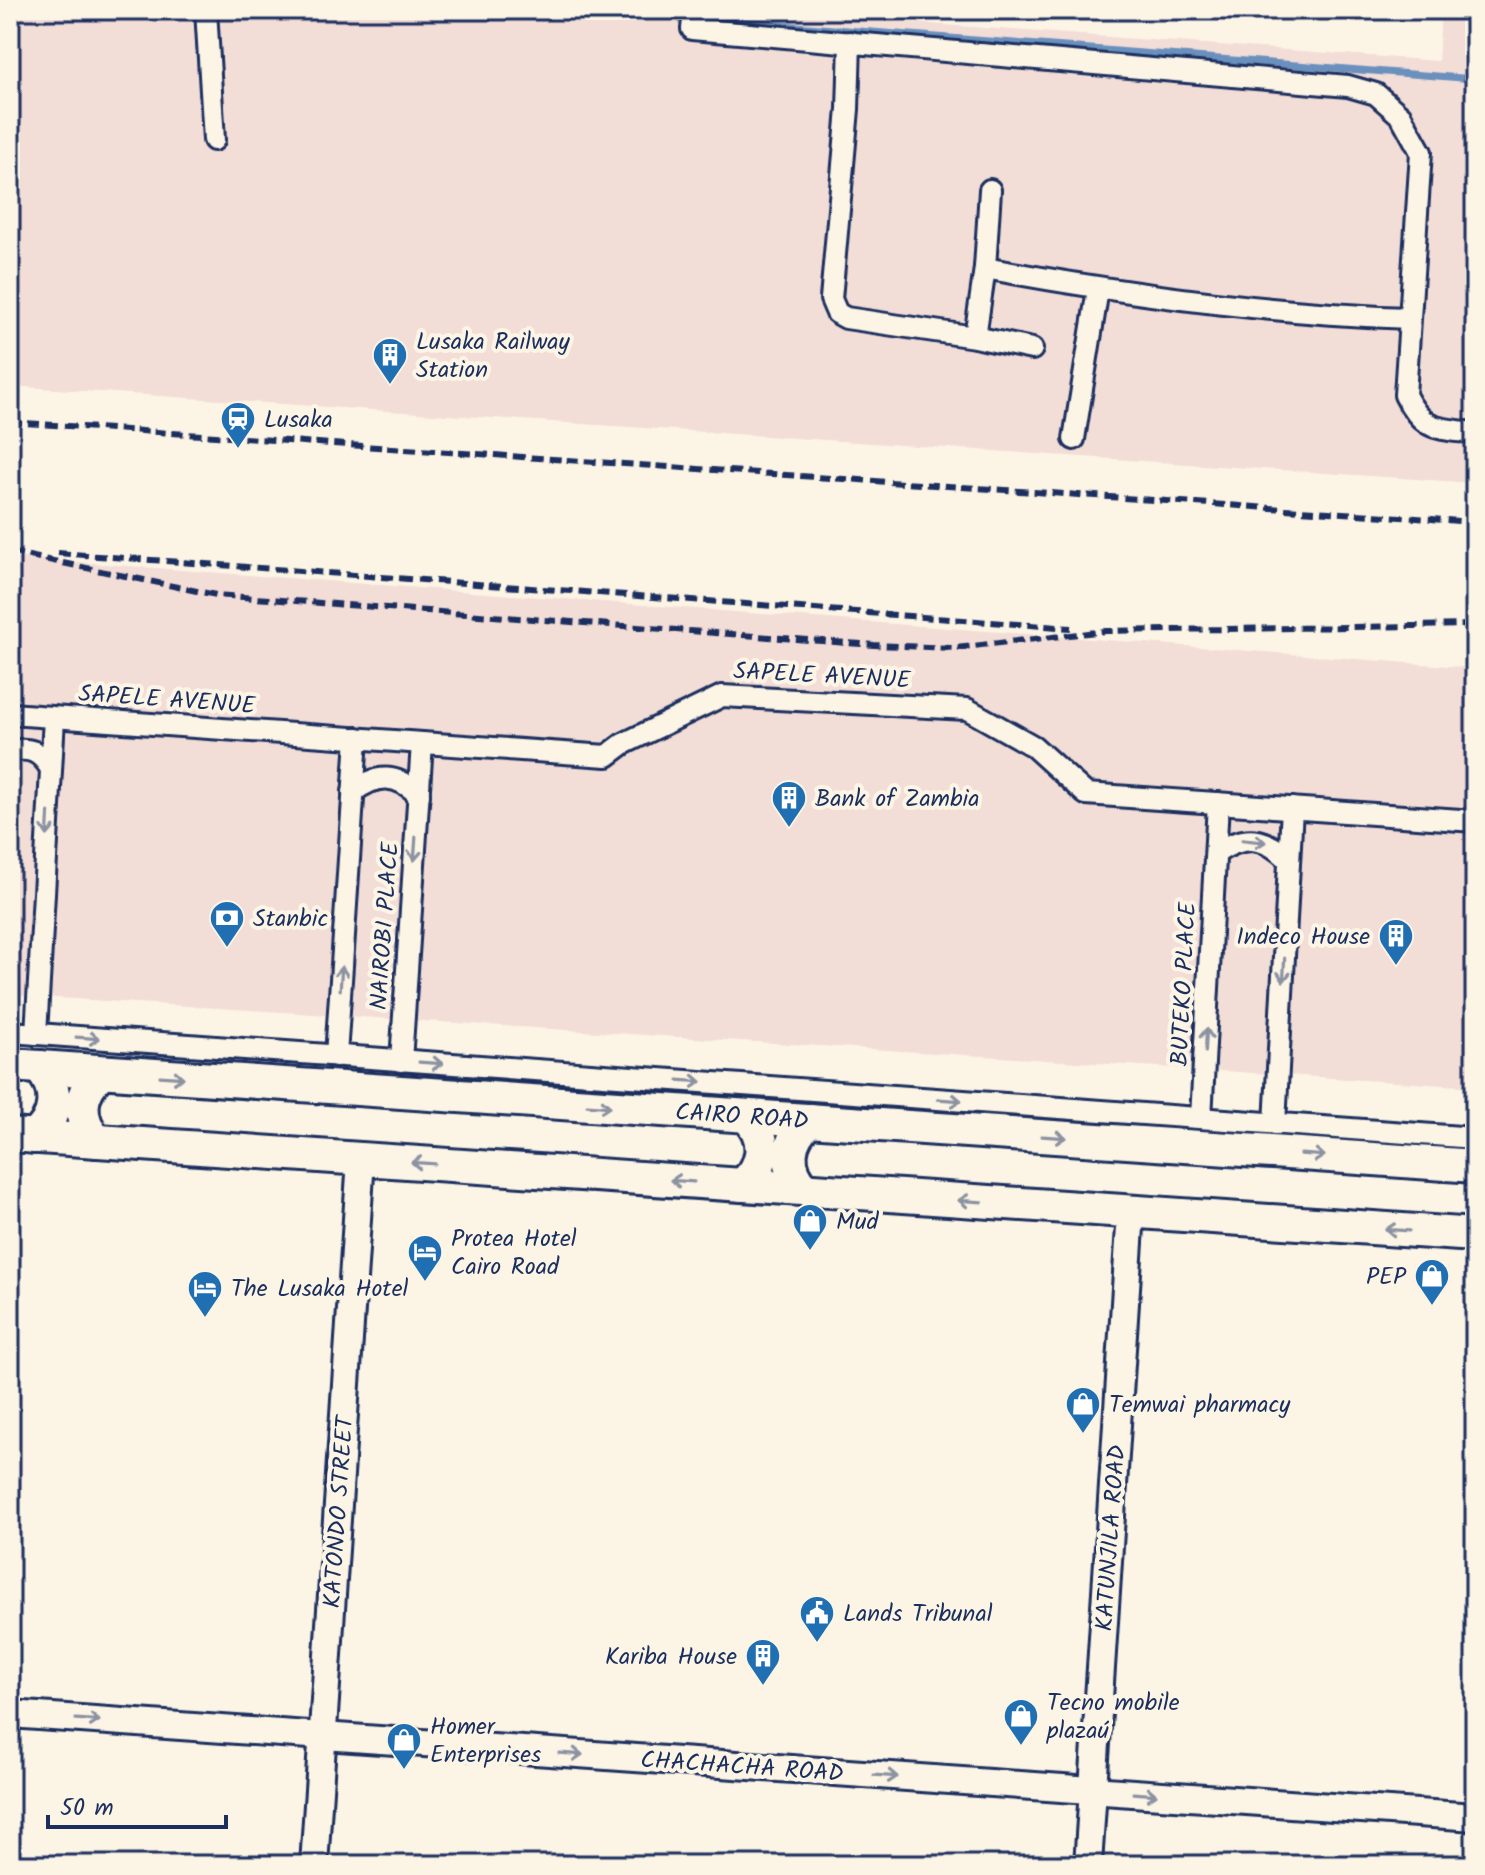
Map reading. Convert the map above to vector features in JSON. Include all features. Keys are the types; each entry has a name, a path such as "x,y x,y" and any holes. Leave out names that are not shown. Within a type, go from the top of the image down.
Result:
{"main road":[{"name":"CAIRO ROAD","path":"24,1066 1475,1166"},
{"path":"22,1136 49,1122 54,1101 50,1083 24,1066"},
{"path":"97,1141 85,1124 82,1103 88,1085 102,1072"},
{"path":"742,1185 757,1170 763,1150 758,1131 747,1116"},
{"path":"805,1189 793,1173 790,1152 797,1134 810,1120"},
{"path":"22,1136 1475,1235"}],"street":[{"path":"206,10 214,140"},
{"path":"694,10 692,29 1348,86 1376,94 1401,116 1421,152 1405,395 1416,417 1429,427 1475,433"},
{"path":"850,42 848,109 831,299 837,313 846,318 975,337 1032,349"},
{"path":"975,337 985,268 990,190"},
{"path":"985,268 1098,289 1230,306 1409,318"},
{"path":"1074,439 1098,289"},
{"name":"SAPELE AVENUE","path":"10,714 607,756 623,744 722,696 967,709 1033,746 1086,794 1475,821"},
{"path":"36,1034 54,718"},
{"name":"NAIROBI PLACE","path":"336,1056 357,738"},
{"name":"NAIROBI PLACE","path":"401,1061 422,743"},
{"path":"10,751 26,748 42,754 51,769"},
{"path":"353,792 368,780 387,776 405,782 419,795"},
{"name":"BUTEKO PLACE","path":"1201,1118 1218,803"},
{"path":"1275,1124 1292,808"},
{"path":"1216,853 1233,841 1254,838 1274,845 1289,860"},
{"path":"10,1032 1475,1138"},
{"path":"272,1083 290,1053"},
{"path":"529,1070 550,1103"},
{"path":"884,1125 901,1096"},
{"path":"1354,1129 1372,1159"},
{"name":"KATONDO STREET","path":"314,1865 361,1159"},
{"name":"KATUNJILA ROAD","path":"1088,1865 1131,1212"},
{"name":"CHACHACHA ROAD","path":"10,1714 1475,1817"}],"shaded area":[{"path":"10,10 741,10 1438,61 1441,10 1475,10 1475,483 10,386"},
{"path":"10,557 1475,668 1475,1087 10,995"}],"waterway":[{"path":"616,10 666,15"},
{"path":"732,21 1475,79"}],"railway":[{"path":"10,422 1475,522"},
{"path":"10,552 216,595 874,645 955,648 1106,631 1475,625"},
{"path":"58,553 1071,628"}],"place":[{"name":"Lusaka Railway Station","path":"390,386"},
{"name":"Lusaka","path":"238,450"},
{"name":"Bank of Zambia","path":"789,829"},
{"name":"Stanbic","path":"227,949"},
{"name":"Indeco House","path":"1396,967"},
{"name":"Mud","path":"810,1252"},
{"name":"Protea Hotel Cairo Road","path":"425,1283"},
{"name":"PEP","path":"1432,1307"},
{"name":"The Lusaka Hotel","path":"205,1319"},
{"name":"Temwai pharmacy","path":"1083,1435"},
{"name":"Lands Tribunal","path":"817,1644"},
{"name":"Kariba House","path":"763,1687"},
{"name":"Tecno mobile plazaú","path":"1021,1747"},
{"name":"Homer Enterprises","path":"404,1771"}]}
